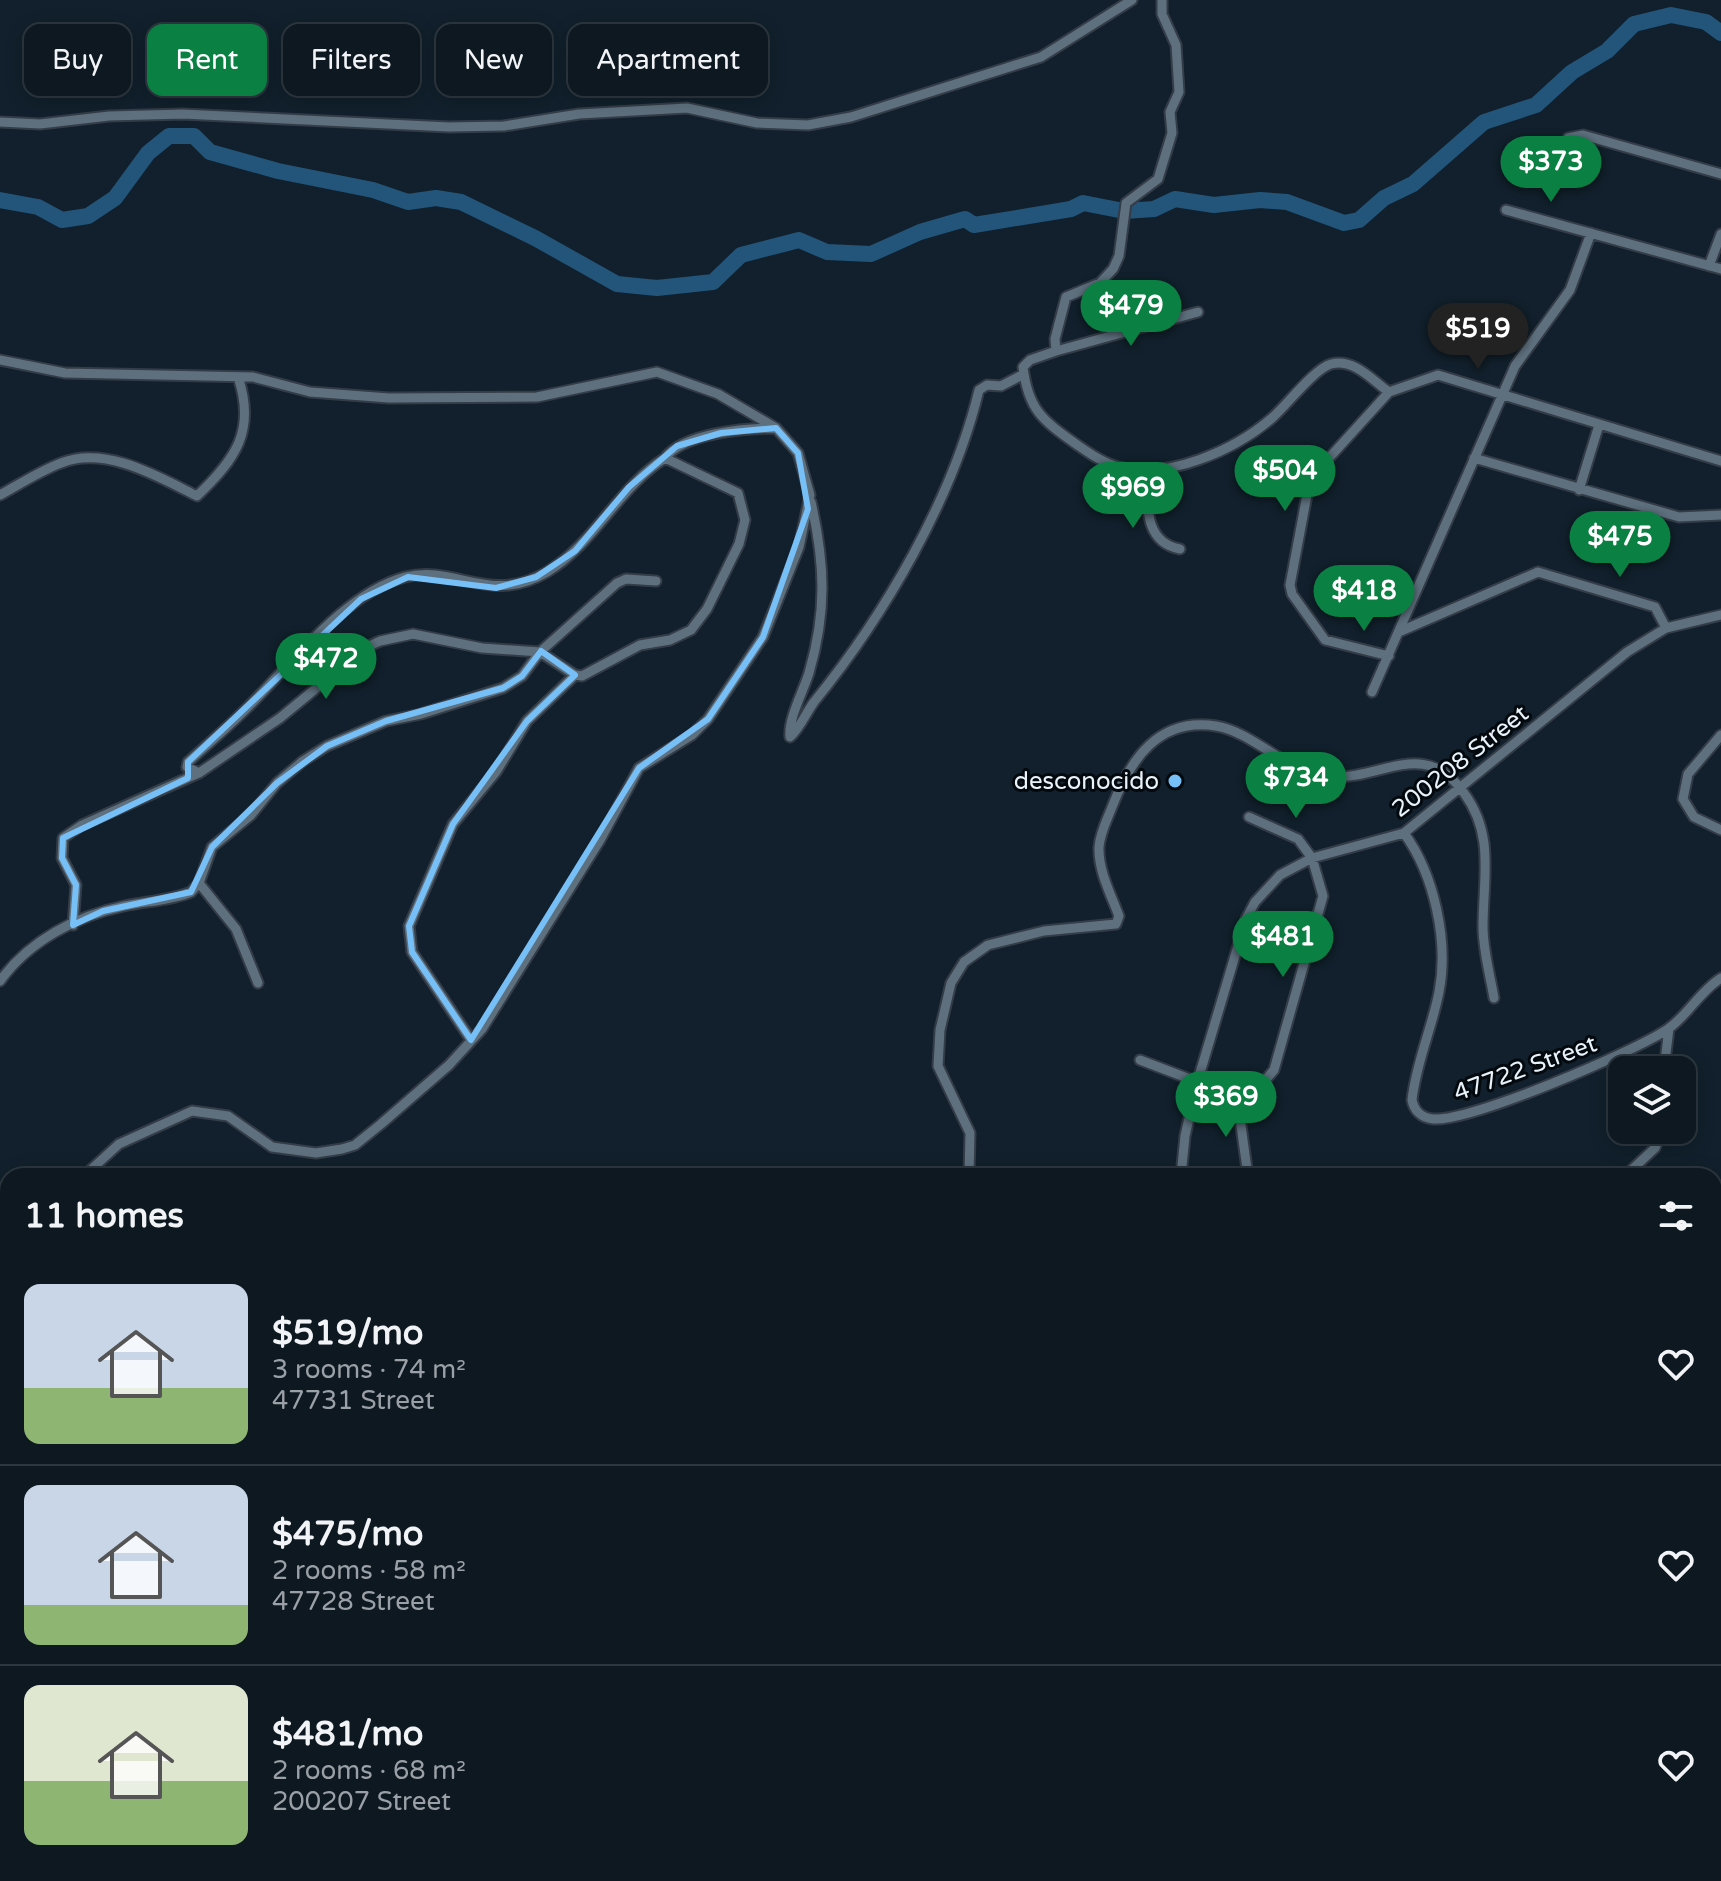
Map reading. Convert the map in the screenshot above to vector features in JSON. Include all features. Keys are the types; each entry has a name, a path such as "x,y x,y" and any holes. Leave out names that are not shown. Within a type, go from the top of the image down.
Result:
{"street":[{"path":"0,122 40,124 148,114 490,127 579,114 687,108 757,123 808,125 851,117 1041,57 1132,0"},
{"path":"1056,351 1062,303 1069,295 1100,283 1113,269 1119,256 1126,203 1158,179 1172,133 1170,112 1179,92 1176,45 1162,14 1162,0"},
{"path":"1557,163 1568,138 1583,135 1721,174"},
{"path":"1506,210 1721,269"},
{"path":"1372,692 1501,397 1524,351 1570,290 1591,233"},
{"path":"1709,266 1721,234"},
{"path":"0,360 26,368 65,373 238,377 355,397 537,397 657,372 718,394 776,428 798,453 810,495 824,572 818,635 790,737 842,669 898,577 960,451 974,418 979,390 987,385 1001,386 1019,376 1030,360 1198,312"},
{"path":"1019,376 1030,404 1066,437 1117,467 1146,470 1179,465 1235,443 1271,419 1331,364 1350,364 1389,392"},
{"path":"1389,656 1331,642 1316,630 1290,585 1308,484 1314,473 1389,392 1427,376 1444,377 1501,397 1721,461"},
{"path":"0,495 63,462 96,459 152,473 197,496 228,462 247,422 245,399 238,377"},
{"path":"1579,490 1599,425"},
{"path":"199,773 187,767 188,762 361,599 408,577 496,588 536,577 575,551 629,487 677,446 721,433 776,428"},
{"path":"471,1040 412,952 409,926 453,824 496,772 527,721 575,675 594,671 640,645 670,640 691,630 707,609 739,544 745,520 738,493 665,458"},
{"path":"1474,458 1679,517 1721,515"},
{"path":"1146,470 1151,530 1166,547 1180,549"},
{"path":"93,1168 119,1144 192,1111 213,1111 228,1116 251,1136 291,1152 316,1153 355,1145 449,1065 471,1040 600,840 639,768 692,735 708,719 763,637 799,547 810,495"},
{"path":"1401,631 1538,572 1655,607 1666,628"},
{"path":"0,981 29,949 73,925 103,911 184,895 199,883 212,847 251,815 277,783 327,746 386,721 421,714 503,688 522,676 540,652 617,583 626,579 656,581"},
{"name":"200208 Street","path":"1182,1168 1185,1136 1197,1083 1251,910 1280,875 1312,858 1404,833 1627,652 1666,628 1721,615"},
{"path":"73,925 76,885 62,858 63,838 82,825 199,773 280,718 365,648 380,641 413,634 482,648 540,652 575,675"},
{"path":"969,1168 970,1133 942,1080 937,1052 951,983 964,962 988,945 1012,936 1116,924 1119,916 1100,863 1100,836 1121,782 1139,752 1186,727 1216,726 1231,730 1276,756 1330,778 1425,763 1445,772 1461,789 1480,819 1486,849 1483,929 1494,998"},
{"path":"1721,735 1688,774 1683,799 1694,817 1721,830"},
{"path":"1140,1060 1237,1097 1258,1089 1274,1070 1322,902 1312,858 1298,839 1249,817"},
{"name":"47722 Street","path":"1404,833 1427,875 1441,960 1439,992 1412,1100 1416,1111 1433,1119 1480,1109 1601,1064 1669,1028 1721,978"},
{"path":"199,883 236,929 258,983"},
{"path":"1666,1056 1669,1028"},
{"path":"1237,1097 1247,1168"},
{"path":"1634,1168 1657,1144"}],"highlighted area":[{"path":"776,428 798,453 808,509 763,637 708,719 639,768 471,1040 412,952 409,926 453,824 527,721 575,675 541,651 522,676 503,688 386,721 327,746 277,783 212,847 191,892 103,911 73,925 76,885 62,858 63,838 188,778 188,762 361,599 408,577 496,588 536,577 575,551 629,487 677,446 721,433"}],"waterway":[{"path":"0,200 38,207 62,220 88,216 115,198 148,153 169,136 194,136 210,152 278,171 373,190 408,202 436,198 461,202 535,238 617,284 657,288 713,282 741,255 799,240 827,252 871,254 920,232 965,219 974,225 1071,209 1083,203 1124,211 1154,209 1175,199 1214,205 1260,200 1287,202 1344,223 1359,220 1384,198 1413,184 1484,122 1536,105 1572,72 1607,51 1634,24 1671,15 1706,22 1721,33"}],"place":[{"name":"desconocido","path":"1175,781"}]}
